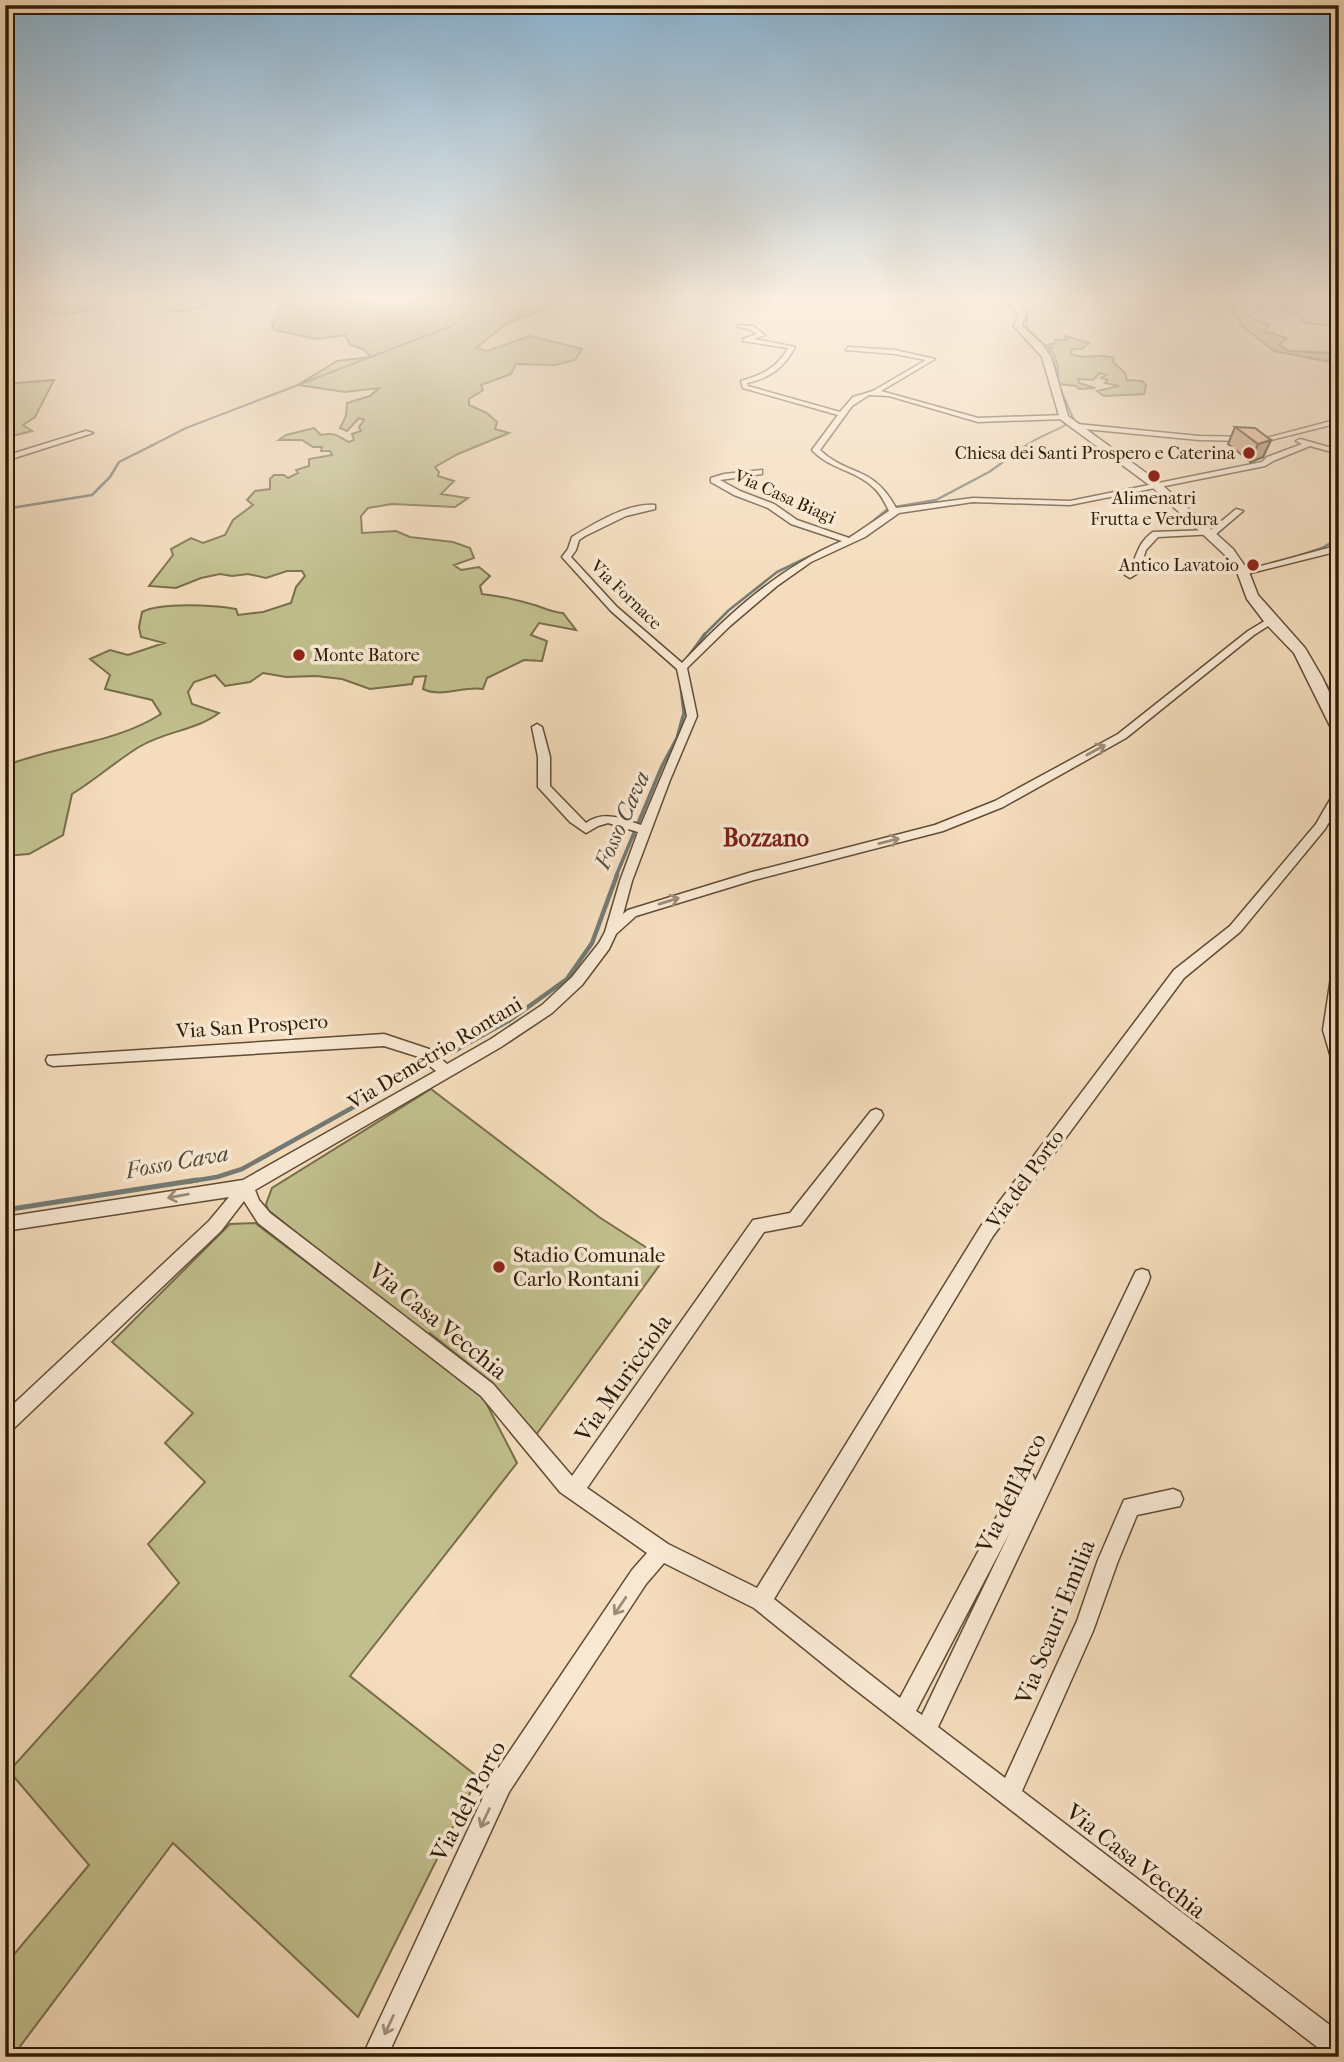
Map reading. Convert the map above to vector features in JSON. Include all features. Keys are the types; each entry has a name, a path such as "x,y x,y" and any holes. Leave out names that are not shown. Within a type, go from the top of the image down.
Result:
{"street":[{"path":"767,393 841,414"},
{"path":"866,393 849,402 817,448 818,453 870,478 892,508"},
{"path":"886,393 925,402 978,420 1071,422 1199,438 1259,440 1339,421"},
{"path":"1056,393 1058,404 1071,422 1156,485 1229,552 1243,572 1252,596 1271,621 1300,651 1339,730"},
{"path":"5,459 89,433"},
{"path":"1279,434 1339,452"},
{"path":"1259,440 1270,459"},
{"path":"681,667 733,615 774,583 811,558 846,540 892,508 973,499 1070,503 1265,464 1270,459 1308,444"},
{"name":"Via Casa Biagi","path":"759,472 748,476 724,476 714,480 737,493 771,506 794,522 846,540"},
{"name":"Via Fornace","path":"652,507 641,508 588,530 575,539 572,550 566,557 614,610 681,667"},
{"path":"1130,575 1135,571 1142,547 1156,534 1209,533 1239,511"},
{"path":"1243,572 1339,548"},
{"path":"611,932 632,913 748,877 939,828 999,804 1122,736 1251,633 1271,621"},
{"name":"Via Demetrio Rontani","path":"5,1425 215,1226 246,1187 440,1065 496,1044 547,1009 577,981 604,946 611,932 638,828 692,716 689,690 681,667"},
{"path":"537,727 544,757 544,787 558,800 572,820 586,829 598,820 609,817 638,828"},
{"name":"Via del Porto","path":"761,1601 987,1231 1179,974 1235,929 1321,826 1339,794"},
{"path":"1339,971 1330,1030 1339,1061"},
{"name":"Via San Prospero","path":"53,1060 384,1040 418,1051 440,1065"},
{"name":"Via Muricciola","path":"575,1490 759,1225 795,1220 876,1115"},
{"path":"5,1224 246,1187"},
{"name":"Via Casa Vecchia","path":"246,1187 253,1204 264,1218 487,1390 567,1485 661,1551 761,1601 1009,1796 1339,2048"},
{"name":"Via dell'Arco","path":"925,1731 1142,1277"},
{"path":"903,1714 1026,1482"},
{"name":"Via Scauri Emilia","path":"1009,1796 1086,1624 1108,1560 1131,1507 1173,1499"},
{"name":"Via del Porto","path":"374,2057 501,1784 639,1577 661,1551"}],"shaded area":[{"path":"5,393 47,393 35,417 23,425 32,431 5,438"},
{"path":"373,393 478,393 469,399 469,405 487,413 497,422 495,429 509,433 458,454 435,467 439,472 438,476 454,481 441,494 468,498 455,507 392,504 368,508 361,516 362,533 396,531 410,537 453,542 470,548 474,558 454,565 461,570 479,567 490,576 480,586 482,594 563,613 576,630 539,623 531,635 547,641 542,661 524,660 487,678 483,689 430,691 423,689 426,676 414,677 412,684 370,689 342,679 286,677 263,673 250,682 225,686 215,675 194,682 188,692 192,704 219,713 200,724 159,737 130,752 72,794 63,835 29,854 5,856 5,774 9,773 10,764 107,738 144,724 161,714 152,700 105,689 110,675 90,659 110,650 128,655 164,643 141,637 139,627 142,612 188,605 236,609 238,615 263,612 291,603 296,587 305,576 302,571 287,571 266,578 248,574 220,574 176,588 149,586 173,555 171,549 191,538 203,543 225,535 233,520 253,505 247,500 255,491 270,489 270,479 274,475 288,478 298,473 296,470 309,466 309,459 332,455 330,451 321,451 322,447 313,447 302,440 279,440 286,435 314,428 321,435 333,434 349,442 354,440 352,434 361,431 359,427 364,420 359,418 347,431 340,428 346,416 347,403"},
{"path":"1100,393 1144,393 1144,394 1104,396"},
{"name":"Stadio Comunale Carlo Rontani","path":"431,1089 599,1217 664,1259 536,1435 491,1382 430,1333 427,1336 268,1210 266,1204 272,1188"},
{"path":"255,1223 482,1395 517,1463 350,1676 478,1777 358,2017 173,1843 12,2057 5,2057 5,1965 89,1865 9,1771 179,1583 148,1544 205,1482 165,1443 193,1413 112,1342 230,1224"}],"building":[{"path":"1235,427 1255,428 1271,440 1258,444"}],"waterway":[{"path":"149,447 186,428 276,393"},
{"name":"Fosso Cava","path":"1027,445 1074,420 1062,393"},
{"path":"149,447 153,445"},
{"name":"Fosso Cava","path":"867,526 889,508 936,500 989,472 1027,445"},
{"path":"5,509 92,495 110,477 119,462 149,447"},
{"name":"Fosso Cava","path":"705,634 729,610 777,572 854,535"},
{"path":"1295,557 1322,548 1339,538"},
{"name":"Fosso Cava","path":"681,667 705,634"},
{"path":"1326,685 1339,711"},
{"name":"Fosso Cava","path":"616,876 662,766 677,738 684,713 681,686"},
{"name":"Fosso Cava","path":"186,1182 217,1177 242,1169 510,1020 567,979 592,943 617,875"},
{"name":"Fosso Cava","path":"5,1210 197,1180"}],"place":[{"name":"Chiesa dei Santi Prospero e Caterina","path":"1249,453"},
{"name":"Alimenatri Frutta e Verdura","path":"1154,476"},
{"name":"Antico Lavatoio","path":"1253,565"},
{"name":"Monte Batore","path":"299,655"},
{"name":"Stadio Comunale Carlo Rontani","path":"499,1267"}],"district":[{"name":"Bozzano","path":"766,838"}]}
